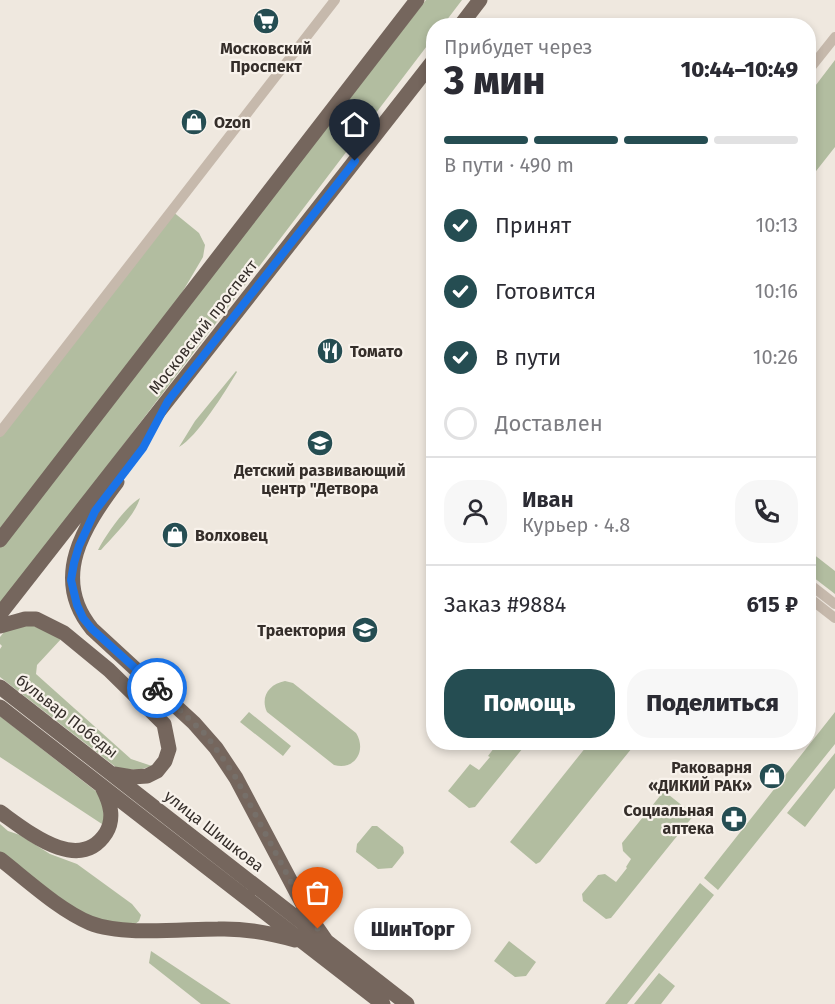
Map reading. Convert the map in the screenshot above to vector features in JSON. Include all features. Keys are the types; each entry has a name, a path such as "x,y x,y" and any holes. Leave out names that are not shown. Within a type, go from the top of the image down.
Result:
{"main road":[{"name":"Московский проспект","path":"0,540 417,0"},
{"path":"466,18 480,0"},
{"name":"Московский проспект","path":"0,614 426,70"},
{"path":"168,401 143,448 95,511 86,528 74,563 71,580 73,593 83,618 92,629 194,723 216,748 236,778 309,916 327,942"},
{"path":"0,626 25,619 36,619 64,633 109,670 164,724 169,749 165,761 157,771 147,777 107,780 111,809 110,826 104,836 89,849 76,851 55,846 0,812"},
{"name":"бульвар Победы","path":"0,687 107,780"},
{"name":"бульвар Победы","path":"0,707 107,780"},
{"name":"улица Шишкова","path":"107,780 327,942 407,1004"},
{"name":"улица Шишкова","path":"107,780 383,1004"},
{"path":"0,859 72,914 92,924 138,930 247,929 304,942"}],"street":[{"path":"0,432 335,0"},
{"path":"816,61 835,38"},
{"path":"816,589 835,604"},
{"path":"816,603 835,618"},
{"path":"363,989 370,1004"}],"green space":[{"path":"426,0 462,0 448,18 426,18 426,47 0,607 0,546"},
{"path":"835,60 835,147 816,171 816,85"},
{"path":"172,211 199,233 205,245 203,257 173,308 0,540 0,432"},
{"path":"236,371 202,424 179,447 195,421"},
{"path":"140,498 123,526 101,550 98,550 122,514"},
{"path":"816,556 835,571 835,594 816,579"},
{"path":"27,623 62,638 37,665 36,674 131,759 152,766 138,770 117,768 0,677 0,649 2,646 0,637 9,626"},
{"path":"285,681 293,683 356,733 360,746 357,758 353,762 348,765 334,765 267,712 265,696 267,692 274,685"},
{"path":"249,712 291,746 283,756 240,722"},
{"path":"835,712 835,744 718,890 704,878 805,750 816,750 816,736"},
{"path":"0,716 102,796 105,826 0,757"},
{"path":"492,750 521,750 475,807 469,808 448,791 470,764 479,770 490,757 488,756"},
{"path":"584,750 630,750 540,862 536,864 510,842"},
{"path":"835,753 835,788 805,827 787,813"},
{"path":"664,791 694,815 611,918 606,919 583,901 582,894 598,875 605,874 616,882 631,859 623,851 622,843"},
{"path":"0,824 8,831 20,835 50,854 77,864 132,904 141,915 139,921 133,926 89,920 0,852"},
{"path":"372,826 377,826 403,847 404,853 392,868 378,869 356,852 357,844"},
{"path":"700,883 714,895 627,1004 605,1004"},
{"path":"509,941 536,962 526,976 515,977 494,961"},
{"path":"151,951 231,1004 201,1004 149,963"},
{"path":"659,973 675,986 661,1004 634,1004"}],"way so far":[{"path":"157,688 206,735 216,748 236,778 318,929"}],"place":[{"name":"Московский Проспект","path":"266,21"},
{"name":"Ozon","path":"194,122"},
{"name":"Томато","path":"330,351"},
{"name":"Детский развивающий центр \"Детвора","path":"320,443"},
{"name":"Волховец","path":"175,535"},
{"name":"Траектория","path":"365,630"},
{"name":"Раковарня «ДИКИЙ РАК»","path":"772,776"},
{"name":"Социальная аптека","path":"734,819"},
{"name":"ШинТорг","path":"318,929"}],"route":[{"path":"157,688 92,629 83,618 77,605 71,580 74,563 86,528 95,511 143,448 168,401 355,161"}]}
